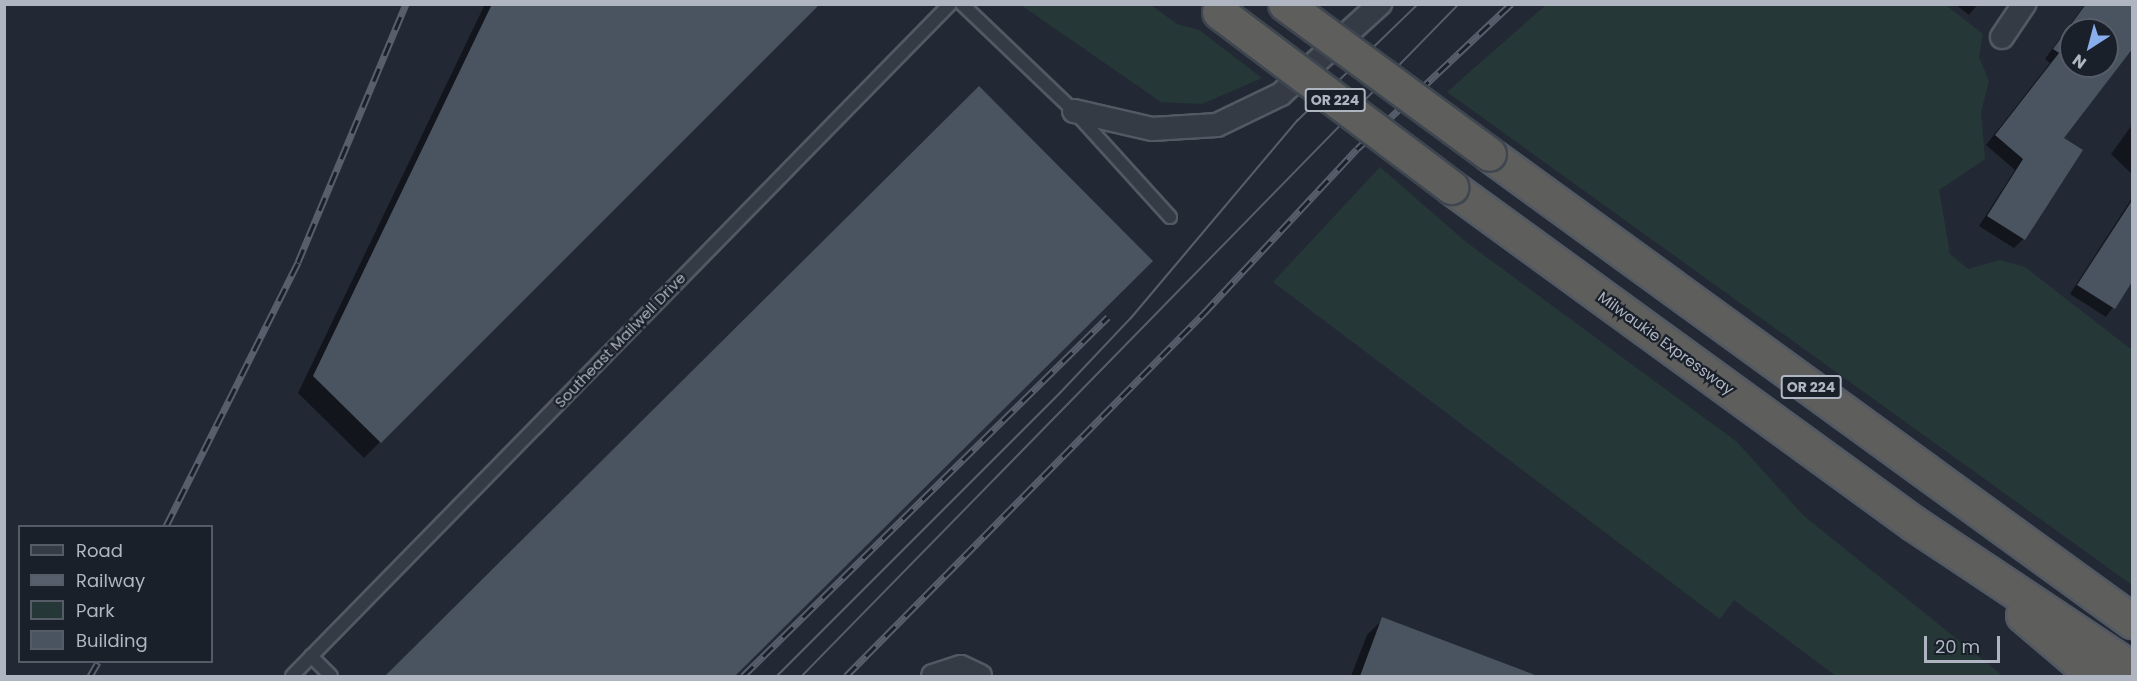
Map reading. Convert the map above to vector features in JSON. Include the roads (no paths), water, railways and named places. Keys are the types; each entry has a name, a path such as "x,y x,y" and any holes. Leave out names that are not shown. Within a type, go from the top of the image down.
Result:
{"highway":[{"name":"OR 224","path":"1285,4 2133,621"},
{"name":"Milwaukie Expressway","path":"1214,8 1451,187 1913,523 2133,669"},
{"path":"1913,523 2095,676"}],"street":[{"path":"1074,111 1136,126 1197,130 1260,107 1319,59 1380,4"},
{"path":"2002,37 2025,4"},
{"path":"933,676 961,667 980,676"}],"lane":[{"name":"Southeast Mailwell Drive","path":"292,676 950,4"},
{"path":"962,4 1074,111 1170,217"},
{"path":"311,656 331,676"}],"tram line":[{"path":"777,676 1060,393 1131,318 1297,121 1418,4"},
{"path":"802,676 1459,4"}],"railway":[{"path":"166,525 298,262 406,4"},
{"path":"846,676 1204,313 1357,149 1511,4"},
{"path":"743,676 1108,317"},
{"path":"90,676 97,663"}]}
